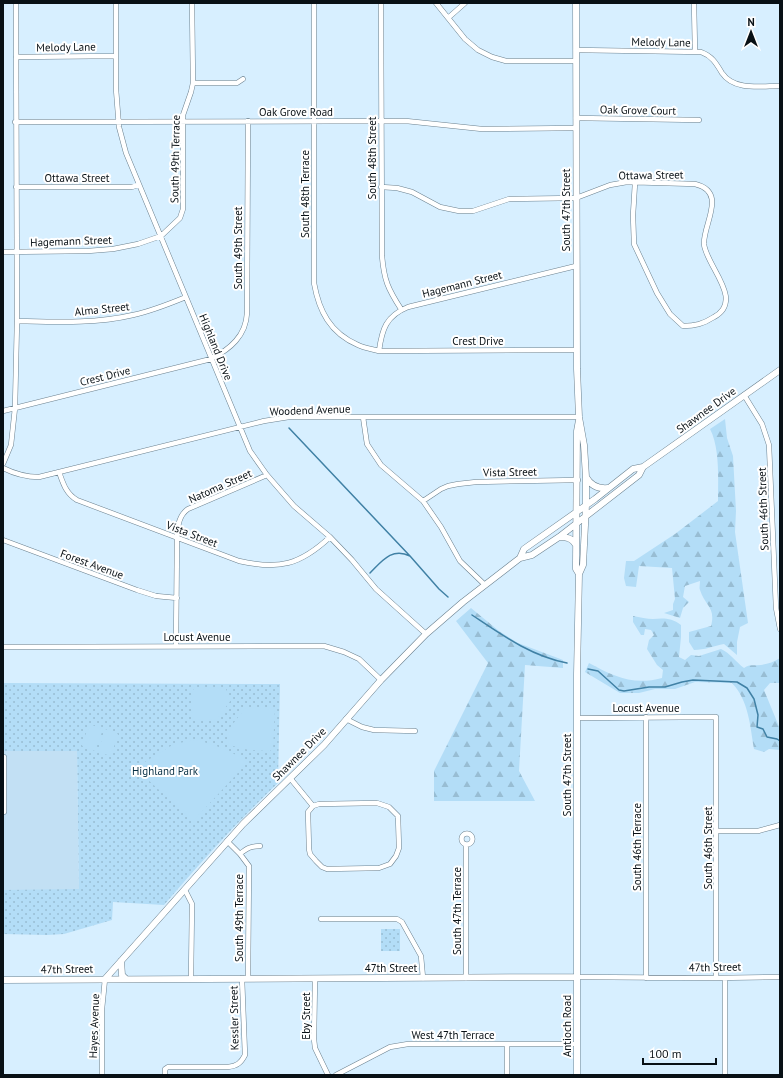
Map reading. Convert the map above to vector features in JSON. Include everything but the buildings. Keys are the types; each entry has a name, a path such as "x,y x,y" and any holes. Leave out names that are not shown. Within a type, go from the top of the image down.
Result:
{"main road":[{"name":"South 47th Street","path":"576,3 577,350 580,417 584,445 586,478 586,517 583,565 579,574 577,718 577,976"},
{"name":"Shawnee Drive","path":"520,558 524,549 586,505 633,469 643,467 780,370"},
{"name":"South 47th Street","path":"579,574 576,569 578,431 580,417"},
{"name":"Shawnee Drive","path":"105,978 242,825 324,745 381,680 426,634 463,602 520,558 532,555 577,524 639,475 643,467"},
{"path":"586,478 590,484 595,487 602,489 609,488"},
{"path":"559,537 567,537 573,540 577,546"},
{"path":"121,961 122,974 126,979"},
{"name":"47th Street","path":"3,980 105,978 315,979 577,976"},
{"name":"Antioch Road","path":"577,976 577,1075"}],"street":[{"path":"3,464 11,445 15,408 17,321 15,122 16,3"},
{"name":"Highland Drive","path":"116,3 116,89 118,121 126,153 250,452 267,475 294,506 330,537 352,560 376,589 426,634"},
{"name":"South 49th Terrace","path":"161,236 180,218 183,209 183,115 193,83 192,3"},
{"name":"South 48th Terrace","path":"314,3 314,283 317,299 322,312 330,325 342,336 358,346 379,351"},
{"name":"South 48th Street","path":"381,3 383,272 389,291 401,309"},
{"path":"436,3 465,39 478,50 492,57 506,61 576,61"},
{"path":"448,18 465,3"},
{"path":"694,3 694,51"},
{"name":"Melody Lane","path":"576,50 694,51 708,55 712,58 722,73 732,82 744,86 780,86"},
{"name":"Melody Lane","path":"16,57 116,56"},
{"path":"193,83 237,83 242,79"},
{"name":"Oak Grove Court","path":"576,118 700,120"},
{"name":"South 49th Street","path":"211,359 225,352 235,342 243,331 247,320 248,121"},
{"name":"Oak Grove Road","path":"15,122 381,121 427,122 482,129 576,128"},
{"name":"Ottawa Street","path":"382,187 397,188 412,192 440,207 459,211 473,211 509,199 576,198 610,185 627,182 696,184 703,186 712,197 712,206 704,244 706,253 725,292 726,300 720,314 694,326 683,326 670,314 657,293 634,244 633,215 635,183"},
{"name":"Ottawa Street","path":"16,187 132,187 138,185"},
{"name":"Hagemann Street","path":"3,252 88,252 138,244 161,236"},
{"name":"Hagemann Street","path":"379,351 381,332 389,319 401,309 408,306 576,266"},
{"name":"Alma Street","path":"17,321 78,322 103,320 133,315 186,297"},
{"name":"Crest Drive","path":"379,351 577,350"},
{"name":"Crest Drive","path":"3,411 211,359"},
{"name":"South 46th Street","path":"744,395 762,424 769,445 776,608 780,629"},
{"path":"363,417 367,444 381,465 423,502 441,527 460,561 485,585"},
{"name":"Woodend Avenue","path":"3,468 28,477 39,477 239,426 288,418 580,417"},
{"name":"Vista Street","path":"59,472 66,490 71,496 239,562 258,566 278,566 298,561 316,551 330,537"},
{"name":"Natoma Street","path":"176,646 177,538 181,516 188,509 267,475"},
{"name":"Vista Street","path":"423,502 441,489 458,484 476,482 578,480"},
{"name":"Forest Avenue","path":"3,540 137,590 156,596 177,598"},
{"name":"Locust Avenue","path":"3,647 324,646 344,652 358,659 381,680"},
{"name":"South 46th Terrace","path":"646,717 646,978"},
{"name":"South 46th Street","path":"716,717 716,978"},
{"name":"Locust Avenue","path":"577,718 716,717"},
{"path":"346,720 362,727 374,730 415,731"},
{"path":"4,757 4,812"},
{"path":"290,778 313,806"},
{"path":"377,803 389,807 398,816 399,848 394,859 390,864 379,868 322,867 312,857 309,849 308,812 313,806 319,804 377,803"},
{"path":"717,831 758,831 780,825"},
{"name":"South 49th Terrace","path":"228,841 249,866 245,978"},
{"name":"South 47th Terrace","path":"466,845 466,978"},
{"path":"240,854 251,846 260,846"},
{"path":"185,890 192,904 191,978"},
{"path":"321,919 397,919 402,922 421,956 424,978"},
{"name":"47th Street","path":"577,976 646,978 780,977"},
{"name":"Hayes Avenue","path":"102,1075 102,1009 105,978"},
{"name":"Kessler Street","path":"165,1075 165,1069 168,1066 236,1066 242,1062 244,1055 245,978"},
{"path":"725,978 725,1075"},
{"name":"Eby Street","path":"315,979 315,1048 328,1075"},
{"path":"507,1044 507,1075"},
{"name":"West 47th Terrace","path":"336,1075 378,1052 400,1045 577,1044"}],"shaded area":[{"path":"3,751 77,751 79,890 3,891"}],"green space":[{"path":"725,419 727,438 733,456 736,511 735,532 748,623 740,627 737,642 737,655 724,644 694,650 689,642 689,632 711,626 711,610 702,595 700,581 685,586 683,597 689,602 683,608 680,618 664,613 673,610 675,599 672,568 639,566 636,587 626,586 624,578 626,561 634,561 675,534 718,501 717,454 710,429"},
{"path":"471,608 499,631 518,643 563,660 563,668 525,665 519,771 535,801 434,801 434,771 488,663 456,621"},
{"path":"633,616 651,619 668,619 681,625 679,657 685,660 691,655 699,656 721,649 744,668 769,663 780,658 780,683 770,683 764,690 780,729 780,750 769,749 764,752 754,749 748,714 738,690 732,683 695,682 675,689 655,689 639,693 620,693 585,672 589,663 615,676 632,680 642,681 662,678 663,670 657,665 647,649 649,640 654,635 651,630 645,629 644,635 641,635 633,622"},
{"name":"Highland Park","path":"3,683 280,684 278,783 248,812 164,905 113,902 112,920 64,934 3,934 3,890 79,889 77,751 3,751"},
{"path":"195,687 225,687 231,700 217,719 193,720 191,698"},
{"path":"246,707 275,707 273,748 270,751 249,750 229,745 229,729"},
{"path":"89,724 103,729 95,751 82,746"},
{"path":"105,729 118,734 111,756 98,752"},
{"path":"195,740 222,748 248,762 195,819 191,819 135,768 174,744"},
{"path":"381,929 400,929 400,951 381,951"}],"waterway":[{"path":"289,428 410,556"},
{"path":"370,573 383,560 393,554 404,554 410,556 448,597"},
{"path":"472,615 517,644 554,660 567,663"},
{"path":"588,669 598,671 619,690 624,691 649,687 665,687 693,680 737,682 747,688 754,699 758,715 757,727 763,729 767,737 780,741"}]}
